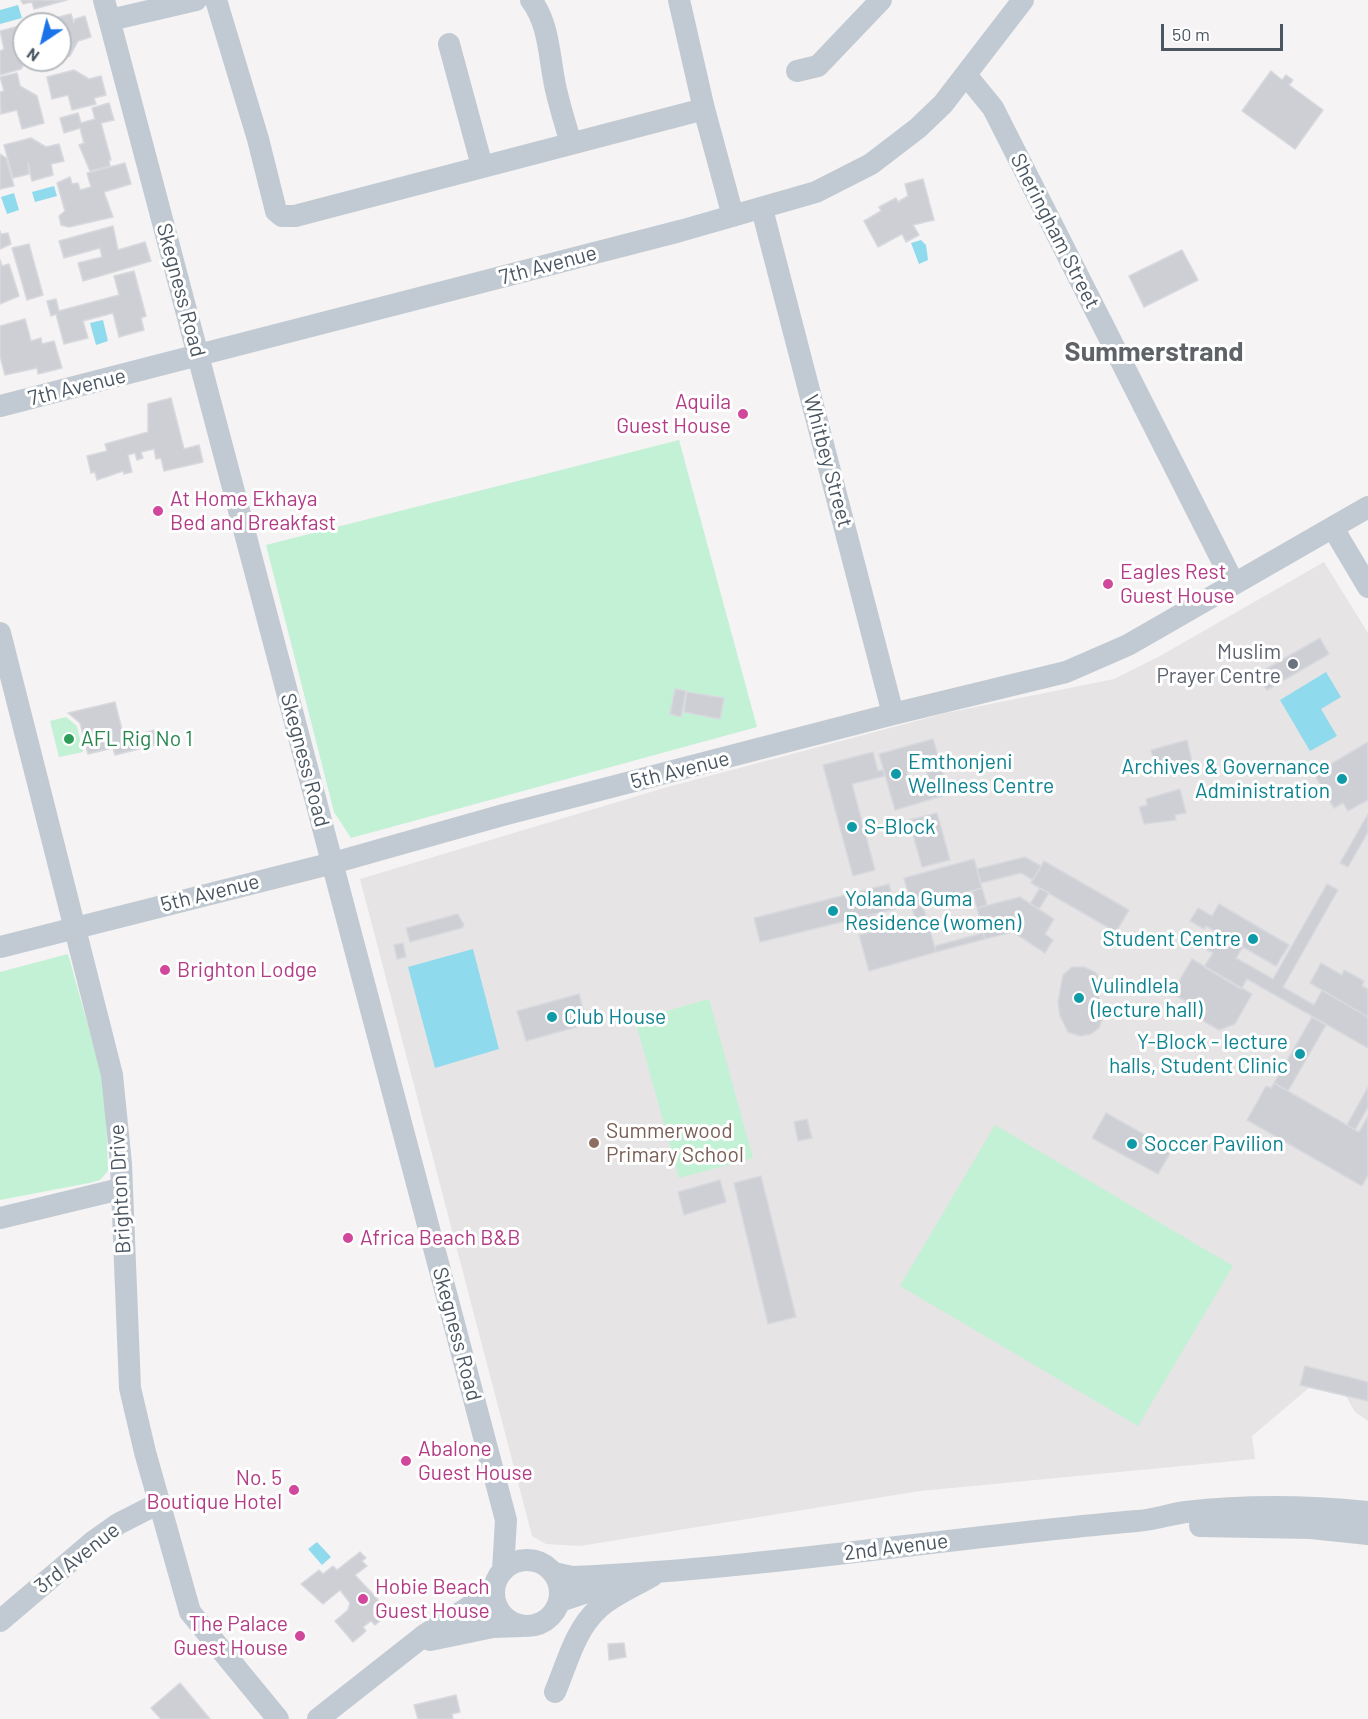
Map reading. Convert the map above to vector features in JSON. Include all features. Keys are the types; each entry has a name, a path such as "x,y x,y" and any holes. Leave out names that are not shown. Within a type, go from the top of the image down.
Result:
{"street":[{"path":"107,10 196,0"},
{"path":"216,0 278,214 295,216 704,109"},
{"path":"531,0 539,12 556,92 571,143"},
{"path":"680,0 704,109 733,216"},
{"path":"797,71 818,66 881,0"},
{"name":"7th Avenue","path":"0,406 762,209 816,192 871,164 918,128 966,75 1023,0"},
{"name":"Skegness Road","path":"107,10 506,1520 503,1569"},
{"path":"449,44 482,166"},
{"name":"Sheringham Street","path":"966,75 993,108 1234,584"},
{"name":"Whitbey Street","path":"762,209 893,714"},
{"name":"5th Avenue","path":"0,947 333,863 513,812 893,714 996,690 1086,665 1128,645 1368,507"},
{"path":"1333,528 1368,587"},
{"name":"Brighton Drive","path":"0,633 6,678 75,928 112,1075 120,1146 130,1388 159,1503 190,1612 278,1719"},
{"path":"0,1218 120,1189"},
{"name":"3rd Avenue","path":"0,1621 94,1541 118,1524 159,1503"},
{"name":"2nd Avenue","path":"554,1573 572,1577 650,1574 1027,1530 1150,1520 1185,1525 1311,1518 1368,1512"},
{"name":"2nd Avenue","path":"1311,1518 1368,1534"},
{"name":"Skegness Road","path":"506,1520 534,1561"},
{"path":"318,1719 411,1646 494,1591 503,1569 523,1560 534,1561 554,1573 560,1586 560,1601 548,1619 536,1625 449,1634 411,1646"},
{"path":"555,1692 574,1644 584,1626 599,1608 650,1574"},
{"name":"2nd Avenue","path":"560,1601 650,1574"},
{"path":"494,1591 499,1610 505,1617 522,1626"}],"shaded area":[{"path":"1324,562 1368,633 1368,1421 1355,1412 1346,1396 1310,1387 1252,1436 1255,1459 920,1491 580,1546 546,1544 532,1536 360,879 664,788 946,713 1114,679 1160,656"}],"green space":[{"path":"679,440 757,727 351,838 334,812 266,545"},
{"path":"66,717 77,726 83,752 59,757 50,721"},
{"path":"68,954 105,1087 108,1171 100,1180 89,1183 0,1200 0,972"},
{"path":"709,999 753,1158 679,1178 635,1020"},
{"path":"995,1125 1233,1266 1138,1426 900,1286"}],"water":[{"path":"18,5 20,12 12,12 12,21 0,24 0,10"},
{"path":"54,186 57,196 35,202 32,192"},
{"path":"14,193 19,210 7,214 1,197"},
{"path":"921,240 926,245 928,260 919,264 911,243"},
{"path":"103,320 108,341 96,345 90,323"},
{"path":"1326,672 1341,697 1321,709 1337,736 1310,751 1280,700"},
{"path":"473,949 499,1049 435,1068 408,967"},
{"path":"317,1542 331,1557 322,1565 308,1549"}],"building":[{"path":"21,0 67,0 34,9 32,2 23,4"},
{"path":"85,16 91,37 78,41 72,52 72,17 74,23 75,19"},
{"path":"12,28 12,72 0,75 0,51 4,49 0,31"},
{"path":"72,71 89,79 101,76 106,95 94,98 96,104 72,110 68,95 52,99 47,77"},
{"path":"1271,71 1282,80 1286,75 1293,80 1289,85 1323,110 1295,149 1242,111"},
{"path":"17,73 20,86 37,96 44,123 22,129 17,110 1,114 0,92 4,91 0,77"},
{"path":"109,103 114,120 101,123 111,160 109,160 110,166 90,171 79,145 84,143 80,128 64,133 60,118 78,113 81,123 95,119 92,108"},
{"path":"31,138 46,147 59,144 64,161 51,164 53,175 32,181 28,163 29,174 13,178 4,145"},
{"path":"0,154 6,158 14,186 0,189"},
{"path":"125,163 131,184 104,192 113,217 69,227 61,225 59,216 65,211 57,183 70,177 72,184 78,183 80,190 91,187 87,173"},
{"path":"923,179 934,220 913,225 919,235 906,242 902,234 878,247 864,221 881,211 879,207 896,198 898,202 908,196 905,184"},
{"path":"113,226 118,250 145,242 151,261 83,281 78,263 102,257 100,248 64,258 59,241"},
{"path":"0,231 1,234 8,233 11,244 0,249"},
{"path":"29,244 43,295 27,300 12,248"},
{"path":"1182,250 1198,280 1144,307 1129,276"},
{"path":"0,260 2,266 9,264 19,296 0,304"},
{"path":"134,271 146,316 141,318 144,330 119,337 113,313 83,321 88,338 64,344 56,314 51,316 47,301 56,299 59,311 119,295 114,276"},
{"path":"25,319 31,341 41,338 42,344 54,341 62,368 38,374 37,368 5,375 0,356 0,326"},
{"path":"171,398 184,449 199,445 203,462 164,471 161,458 156,459 154,449 141,452 143,458 137,460 135,453 128,455 132,472 124,474 123,471 97,480 95,472 91,473 87,456 107,451 105,444 148,432 148,404"},
{"name":"Muslim Prayer Centre","path":"1320,638 1329,654 1267,690 1257,674"},
{"path":"675,689 686,691 681,717 670,714"},
{"path":"687,692 724,698 720,719 684,712"},
{"path":"115,702 124,738 155,730 159,744 115,755 113,748 88,754 80,723 68,713"},
{"name":"Emthonjeni Wellness Centre","path":"933,739 949,794 895,810 879,754","holes":["925,767 929,780 911,785 907,772"]},
{"path":"1187,740 1193,766 1157,776 1151,750"},
{"name":"Archives & Governance Administration","path":"1368,742 1368,800 1348,811 1343,803 1334,808 1314,774"},
{"name":"S-Block","path":"873,752 878,771 883,770 885,776 852,784 875,870 853,876 823,765"},
{"path":"1180,789 1186,813 1175,815 1176,820 1144,824 1139,807 1147,805 1146,799"},
{"path":"937,813 950,860 922,867 909,820"},
{"path":"1368,814 1368,832 1348,867 1340,863"},
{"path":"1025,857 1041,866 1033,880 1021,873 981,883 977,869"},
{"name":"Yolanda Guma Residence (women)","path":"974,859 982,888 912,907 904,878"},
{"path":"1044,861 1129,910 1116,932 1031,883"},
{"name":"Yolanda Guma Residence (women)","path":"889,884 895,909 760,942 754,918"},
{"path":"1327,884 1338,890 1283,987 1314,1005 1322,990 1368,1017 1368,1048 1247,979 1241,989 1204,967 1213,953 1207,950 1217,932 1243,947 1236,958 1273,979"},
{"path":"982,888 987,905 977,908 972,891"},
{"path":"1040,888 1049,893 1039,909 1030,904"},
{"path":"1020,897 1054,919 1045,934 1053,940 1045,953 1013,932 985,939 977,908"},
{"path":"922,904 926,916 915,919 912,907"},
{"name":"Student Centre","path":"1219,904 1289,945 1276,966 1206,926 1204,929 1190,921 1198,908 1212,916"},
{"path":"458,914 464,925 462,928 410,942 406,928"},
{"path":"874,914 879,930 867,933 863,917"},
{"path":"926,916 936,952 869,971 859,935"},
{"path":"983,933 985,939 936,952 935,946"},
{"path":"403,943 406,957 397,959 394,945"},
{"path":"1192,959 1252,994 1235,1024 1219,1030 1186,1011 1190,1004 1172,993"},
{"path":"1321,963 1342,975 1344,970 1364,981 1362,986 1368,989 1368,1017 1310,983"},
{"name":"Vulindlela (lecture hall)","path":"1072,967 1084,967 1095,972 1111,992 1092,985 1103,1005 1103,1016 1099,1028 1091,1034 1080,1036 1068,1032 1060,1016 1058,1002 1063,975"},
{"name":"Club House","path":"579,994 587,1024 526,1041 517,1011"},
{"name":"Y-Block - lecture halls, Student Clinic","path":"1312,1017 1326,1025 1288,1091 1274,1083"},
{"path":"1274,1083 1359,1132 1368,1116 1368,1175 1362,1186 1247,1120 1266,1086 1271,1088"},
{"path":"1368,1087 1368,1107 1355,1130 1347,1125"},
{"name":"Soccer Pavilion","path":"1106,1113 1172,1150 1158,1174 1092,1138"},
{"path":"807,1119 812,1138 798,1141 794,1122"},
{"path":"761,1176 796,1317 768,1324 734,1183"},
{"path":"720,1180 726,1202 684,1215 678,1192"},
{"path":"1305,1366 1368,1382 1368,1401 1300,1385"},
{"name":"Hobie Beach Guest House","path":"360,1552 366,1558 362,1561 367,1566 355,1575 382,1604 374,1611 381,1620 375,1625 371,1621 363,1627 366,1631 353,1642 335,1621 348,1610 350,1603 340,1590 323,1604 301,1584 319,1570 323,1574 333,1566 337,1570"},
{"path":"624,1643 626,1657 609,1660 608,1644"},
{"path":"180,1683 210,1719 161,1719 151,1708"},
{"path":"456,1695 460,1712 452,1714 453,1719 418,1719 414,1705"}],"place":[{"name":"Aquila Guest House","path":"743,414"},
{"name":"At Home Ekhaya Bed and Breakfast","path":"158,511"},
{"name":"Eagles Rest Guest House","path":"1108,584"},
{"name":"Muslim Prayer Centre","path":"1293,664"},
{"name":"AFL Rig No 1","path":"69,739"},
{"name":"Emthonjeni Wellness Centre","path":"896,774"},
{"name":"Archives & Governance Administration","path":"1342,779"},
{"name":"S-Block","path":"852,827"},
{"name":"Yolanda Guma Residence (women)","path":"833,911"},
{"name":"Student Centre","path":"1253,939"},
{"name":"Brighton Lodge","path":"165,970"},
{"name":"Vulindlela (lecture hall)","path":"1079,998"},
{"name":"Club House","path":"552,1017"},
{"name":"Y-Block - lecture halls, Student Clinic","path":"1300,1054"},
{"name":"Summerwood Primary School","path":"594,1143"},
{"name":"Soccer Pavilion","path":"1132,1144"},
{"name":"Africa Beach B&B","path":"348,1238"},
{"name":"Abalone Guest House","path":"406,1461"},
{"name":"No. 5 Boutique Hotel","path":"294,1490"},
{"name":"Hobie Beach Guest House","path":"363,1599"},
{"name":"The Palace Guest House","path":"300,1636"}],"district":[{"name":"Summerstrand","path":"1154,352"}]}
